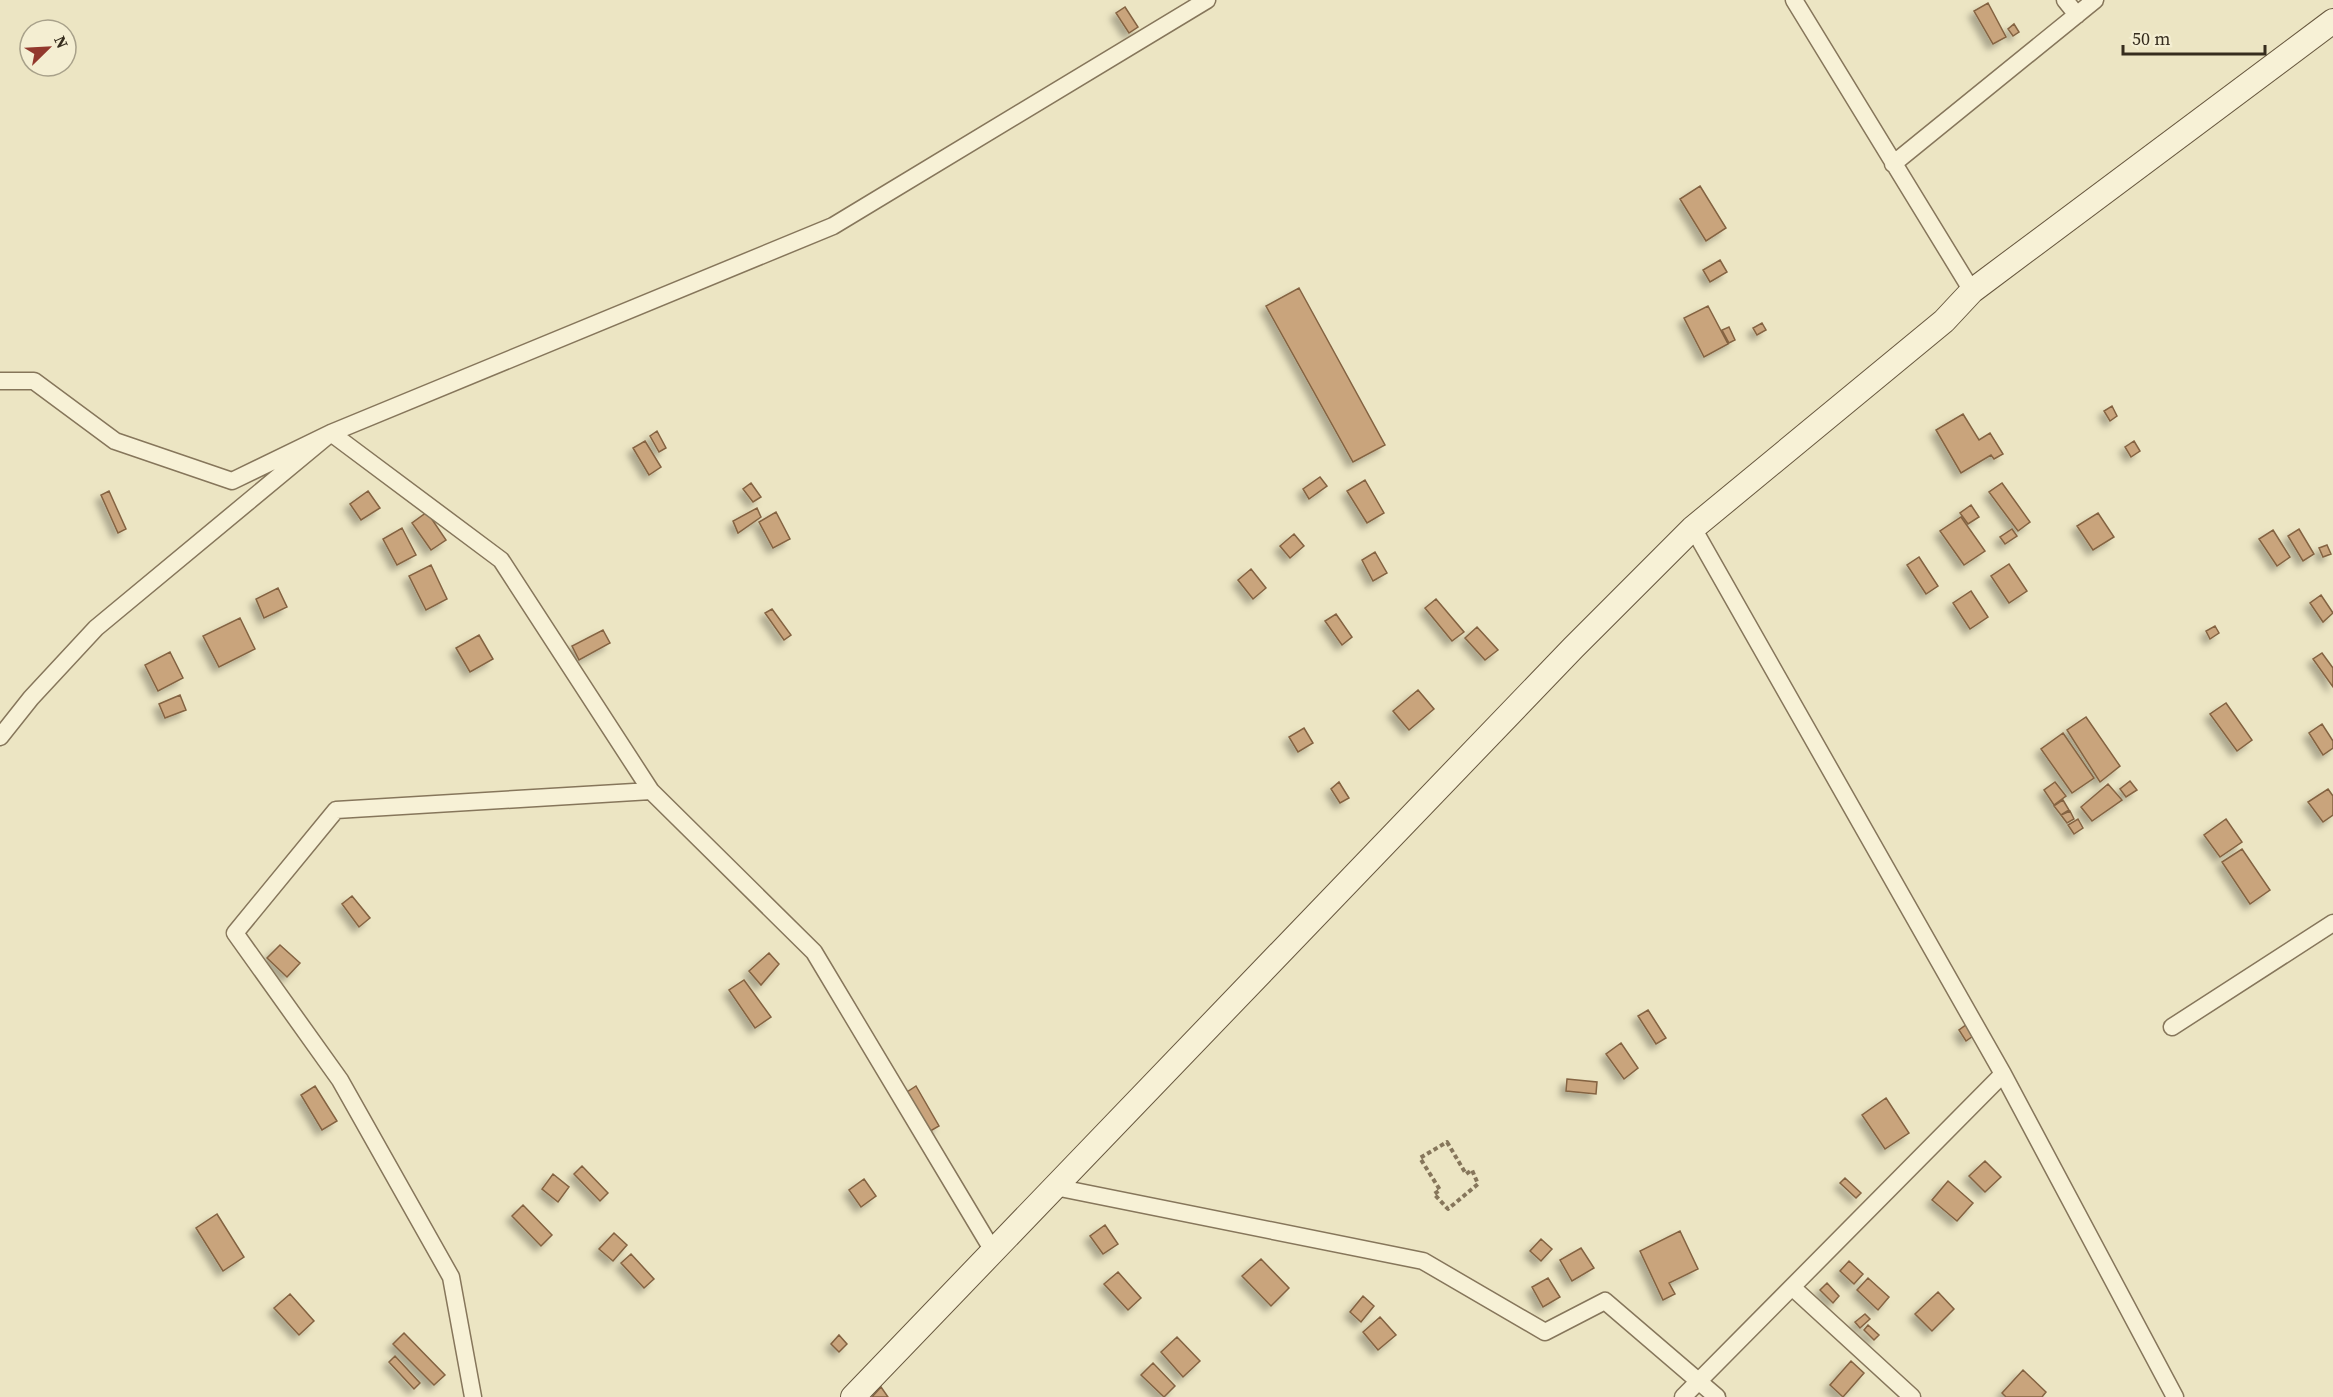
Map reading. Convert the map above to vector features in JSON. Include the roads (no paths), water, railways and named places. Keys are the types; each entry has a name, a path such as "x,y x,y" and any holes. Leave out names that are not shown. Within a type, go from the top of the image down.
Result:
{"main road":[{"path":"852,1397 1573,648 1693,528 1944,321 1972,291 2333,21"}],"street":[{"path":"0,381 34,381 115,441 232,481 331,433 833,226 1207,0"},
{"path":"1794,0 1972,291"},
{"path":"2065,0 2077,15"},
{"path":"1893,164 2096,0"},
{"path":"0,737 31,698 96,628 331,433"},
{"path":"331,433 501,561 651,791 814,952 993,1251"},
{"path":"1693,528 2003,1074 2175,1397"},
{"path":"473,1397 451,1277 340,1080 235,933 336,810 651,791"},
{"path":"2172,1027 2333,923"},
{"path":"1683,1397 2003,1074"},
{"path":"1055,1186 1424,1261 1545,1332 1605,1301 1717,1397"},
{"path":"1792,1287 1912,1397"}]}
